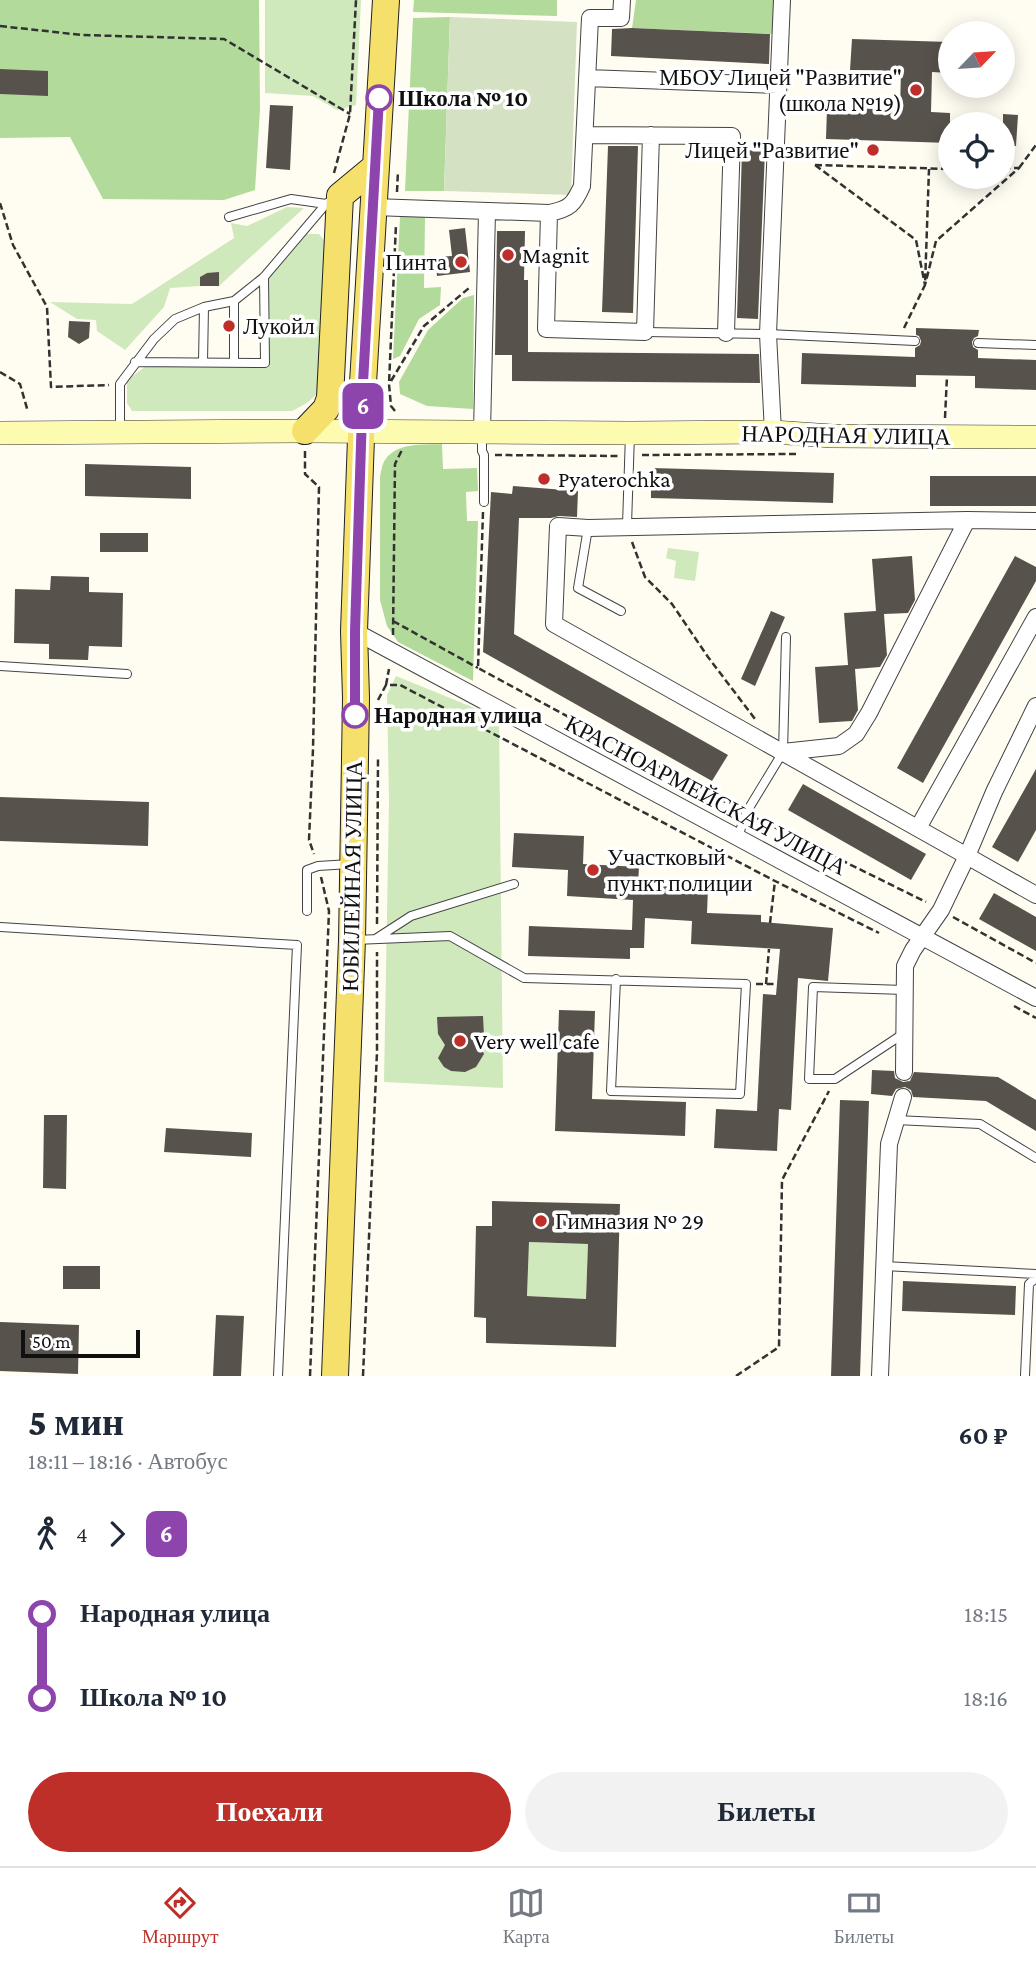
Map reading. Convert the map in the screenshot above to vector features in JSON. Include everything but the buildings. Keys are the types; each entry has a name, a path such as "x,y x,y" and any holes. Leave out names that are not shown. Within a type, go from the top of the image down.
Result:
{"main road":[{"name":"ЮБИЛЕЙНАЯ УЛИЦА","path":"335,1376 365,939 354,864 355,631 363,383 385,207 387,167 386,0"},
{"path":"305,431 326,409 330,398 333,200 387,167"}],"street":[{"path":"385,207 549,213 574,203 582,186 590,18 621,18 622,0"},
{"path":"773,432 768,334 782,0"},
{"path":"587,78 778,85"},
{"path":"585,135 732,136 726,333"},
{"path":"549,213 546,329 645,332 651,135"},
{"path":"482,432 487,211"},
{"name":"НАРОДНАЯ УЛИЦА","path":"0,433 482,432 630,444 773,432 832,436 1036,438"},
{"path":"783,752 839,746 856,734 967,520"},
{"path":"1036,520 627,525 588,528 558,526 554,624 1036,895"},
{"path":"918,828 1036,617"},
{"name":"КРАСНОАРМЕЙСКАЯ УЛИЦА","path":"355,631 1036,998"},
{"path":"904,1072 905,966 913,950 942,910 994,792 1036,706"},
{"path":"880,1376 889,1144 903,1097"}],"lane":[{"path":"229,217 291,199 333,200"},
{"path":"120,433 120,384 154,339 175,319 204,307 234,301 264,277 333,200"},
{"path":"135,362 265,363 264,277"},
{"path":"234,301 234,362"},
{"path":"203,362 204,307"},
{"path":"645,332 915,341"},
{"path":"978,343 1036,345"},
{"path":"482,432 484,502"},
{"path":"627,525 630,444"},
{"path":"588,528 578,587 621,611"},
{"path":"738,837 746,813 783,752 786,637"},
{"path":"0,666 127,674"},
{"path":"307,911 307,870 318,866 354,864"},
{"path":"365,939 411,916 514,884"},
{"path":"0,927 297,945 278,1376"},
{"path":"365,939 450,936 524,978 616,979 746,984 740,1094 611,1091 616,979"},
{"path":"903,1034 835,1079 809,1079 813,988 904,990"},
{"path":"896,1120 980,1124 1036,1158"},
{"path":"884,1266 1036,1276"},
{"path":"1025,1376 1029,1284 1036,1276"}],"path":[{"path":"333,200 350,114 356,0"},
{"path":"0,26 82,35 224,39 350,114"},
{"path":"898,341 925,285 936,242 1019,168 1036,145"},
{"path":"925,285 916,240 815,165 938,169"},
{"path":"378,700 386,685 392,652 395,464 402,452 401,417 391,406 389,384 385,207 387,167"},
{"path":"1015,168 1019,168"},
{"path":"925,285 929,169"},
{"path":"0,203 13,245 47,307 51,387 120,384"},
{"path":"389,384 424,326 457,296 486,276"},
{"path":"0,372 20,384 34,433"},
{"path":"945,436 947,376"},
{"path":"305,431 305,474 319,487 309,840 329,911 310,1376"},
{"path":"484,455 630,444 806,454"},
{"path":"478,668 484,502"},
{"path":"627,525 645,578 672,604 756,719"},
{"path":"393,621 746,813 942,910 1036,963"},
{"path":"386,685 400,685 878,933"},
{"path":"363,1376 377,1052 365,939 378,753"},
{"path":"770,923 775,881"},
{"path":"766,984 769,949"},
{"path":"746,984 777,985"},
{"path":"1014,1006 1036,1018"},
{"path":"736,1376 779,1347 782,1180 835,1079"}],"green space":[{"path":"0,0 259,0 260,110 255,190 224,200 103,199 70,137 0,138"},
{"path":"265,0 361,0 356,105 337,110 313,96 265,93"},
{"path":"414,0 557,0 557,16 413,12"},
{"path":"636,0 777,0 776,34 632,28"},
{"path":"450,17 444,191 405,191 413,18"},
{"path":"450,17 577,22 571,195 444,191"},
{"path":"287,207 304,208 219,286 219,273 207,273 200,277 200,286 170,288 164,307 125,350 97,331 96,320 77,319 50,302 132,304 234,238 231,223 247,226"},
{"path":"400,217 425,217 424,288 441,287 440,305 419,319 400,356 393,359"},
{"path":"307,234 319,234 328,245 320,391 307,403 292,411 132,411 127,403 127,380 149,364 268,364 268,280"},
{"path":"474,295 473,409 427,406 400,394 399,382 428,330 463,298"},
{"path":"442,444 443,469 477,468 478,491 466,492 467,521 478,521 473,681 398,642 387,626 380,600 380,477 383,464 390,454 403,447"},
{"path":"668,548 699,552 695,581 674,578 676,561 666,558"},
{"path":"396,676 499,718 503,1088 384,1082 389,800 387,695"},
{"path":"529,1242 588,1244 586,1299 527,1296"}],"bus line":[{"name":"6","path":"355,715 363,383 379,98"}],"place":[{"name":"МБОУ Лицей \"Развитие\" (школа №19)","path":"916,90"},
{"name":"Школа № 10","path":"379,98"},
{"name":"Лицей \"Развитие\"","path":"873,150"},
{"name":"Magnit","path":"508,255"},
{"name":"Пинта","path":"461,262"},
{"name":"Лукойл","path":"229,326"},
{"name":"Pyaterochka","path":"544,479"},
{"name":"Народная улица","path":"355,715"},
{"name":"Участковый пункт полиции","path":"593,870"},
{"name":"Very well cafe","path":"460,1041"},
{"name":"Гимназия № 29","path":"541,1221"}]}
